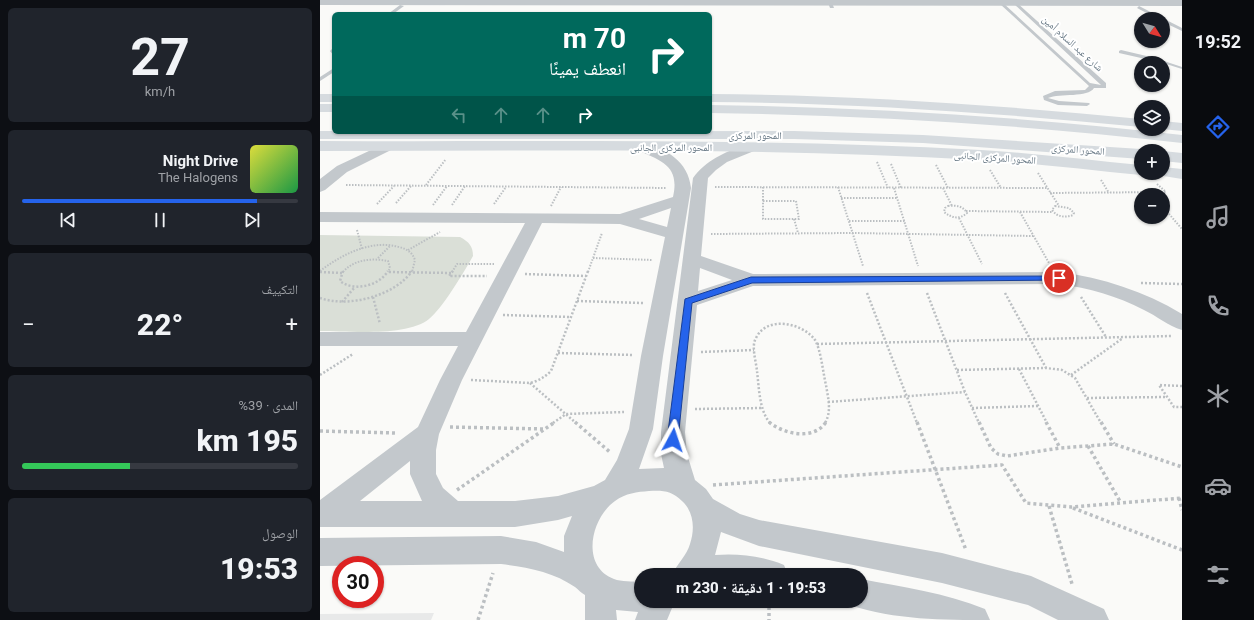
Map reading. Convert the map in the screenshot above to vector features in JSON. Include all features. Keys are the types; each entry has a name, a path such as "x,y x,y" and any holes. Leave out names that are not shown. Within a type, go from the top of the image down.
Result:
{"main road":[{"path":"320,98 332,98"},
{"path":"712,98 907,104 1028,112 1134,122"},
{"path":"320,108 332,108"},
{"name":"المحور المركزى","path":"712,109 869,113 971,118 1081,127 1182,139"},
{"path":"1170,126 1182,127"},
{"name":"المحور المركزى","path":"320,135 794,135 930,140 1134,154"},
{"name":"المحور المركزى الجانبى","path":"320,146 642,147 884,150 982,155 1134,169"},
{"path":"1170,157 1182,158"},
{"path":"1170,176 1182,174"}],"street":[{"path":"320,2 1004,5 1182,3"},
{"path":"320,6 831,4"},
{"path":"1017,5 1182,7"},
{"path":"325,183 338,168 340,160 335,146"},
{"path":"325,183 355,161 388,146"},
{"path":"642,147 665,158 677,167 688,192 695,234 672,449 677,468 707,521 707,535 704,549 693,568"},
{"path":"601,620 594,583 580,565 577,551 577,536 582,521 590,508 614,483 639,435 674,234 688,192 706,170 714,163 748,148"},
{"path":"614,219 688,192"},
{"path":"320,217 614,219 674,234"},
{"path":"446,509 433,496 423,474 423,450 428,430 451,380 508,271 540,219"},
{"path":"692,259 751,280"},
{"path":"688,301 751,280 1065,279 1110,288 1137,298 1162,310 1178,330"},
{"path":"320,339 472,339"},
{"path":"321,514 428,430"},
{"path":"321,514 446,509 515,514 529,513 558,508 614,483 651,477 669,479 694,497 719,519 738,528 942,568 1031,591 1086,616"},
{"path":"320,552 501,550 524,552 547,558 568,567 614,596 634,598"},
{"path":"719,568 736,568"},
{"path":"868,595 944,611 974,620"},
{"path":"651,620 656,608"}],"lane":[{"name":"شارع عبد السلام أمين","path":"1004,5 1088,84 1101,87 1105,85 1017,5"},
{"path":"393,12 402,6"},
{"path":"1139,7 1149,12"},
{"path":"1170,23 1182,30"},
{"path":"1121,52 1153,59 1181,68"},
{"path":"1170,68 1181,68"},
{"path":"320,78 332,71"},
{"path":"1087,104 1054,102 1046,99 1045,97 1055,93 1086,92 1092,88 1092,86"}],"path":[{"path":"426,186 455,147"},
{"path":"875,158 888,188"},
{"path":"888,159 901,188"},
{"path":"934,162 948,188"},
{"path":"988,166 1001,188"},
{"path":"966,211 965,215 959,218 950,216 944,212 945,208 952,206 963,208 966,211 1053,212 1066,217 1073,215 1073,211 1060,206 1035,169"},
{"path":"325,183 411,186 561,187 688,192 763,187 1047,188"},
{"path":"362,249 359,217 394,185"},
{"path":"384,218 411,186"},
{"path":"424,218 448,186"},
{"path":"443,218 466,186"},
{"path":"486,218 506,186"},
{"path":"540,219 561,187"},
{"path":"763,187 763,201 763,219 799,219 796,201 763,201"},
{"path":"838,187 853,233 865,279 886,342 976,577"},
{"path":"894,188 910,235 922,279 945,341 965,392 991,448 998,454 1007,456 1060,448 1114,444 1182,467"},
{"path":"943,188 952,206"},
{"path":"1050,193 1134,194"},
{"path":"841,198 897,198"},
{"path":"1053,212 1053,208 1060,206"},
{"path":"1019,212 1033,236 1106,337"},
{"path":"1170,215 1182,229"},
{"path":"408,250 464,218"},
{"path":"959,218 1031,339 1046,368"},
{"path":"451,380 530,383 546,377 551,371 593,258 614,219"},
{"path":"794,219 798,233"},
{"path":"848,221 905,221"},
{"path":"695,234 853,233 1033,236"},
{"path":"378,259 390,246"},
{"path":"320,271 338,258 362,249 390,246 408,250 413,254 415,259 412,272 397,286 373,297 342,302 329,301 320,298"},
{"path":"593,258 670,261"},
{"path":"320,271 342,273 358,262 378,259 388,261 390,264 389,272"},
{"path":"508,271 449,276 458,264 508,271 586,276"},
{"path":"342,273 340,281 343,284 355,287 371,283 389,272 451,273"},
{"path":"342,302 355,287"},
{"path":"320,375 380,339 373,297"},
{"path":"577,302 662,303"},
{"path":"485,315 571,317"},
{"path":"781,323 791,324 804,329 813,337 817,344 830,412 824,424 816,430 805,434 792,433 775,426 763,414 754,342 759,332 766,327 781,323"},
{"path":"817,344 1124,337 1178,330"},
{"path":"1071,375 1124,337"},
{"path":"682,352 754,350"},
{"path":"558,353 652,356"},
{"path":"956,370 1018,368 1046,368 1063,370 1071,375 1114,444"},
{"path":"1018,368 1060,448"},
{"path":"530,383 566,414 614,483"},
{"path":"1182,386 1159,385 1174,407 1182,407"},
{"path":"828,402 906,395 965,392"},
{"path":"1086,398 1166,397"},
{"path":"972,408 1038,406"},
{"path":"676,409 763,408"},
{"path":"446,509 566,414 643,412"},
{"path":"320,431 544,430"},
{"path":"1088,446 1121,503"},
{"path":"694,497 935,469 1002,465 1026,503 1071,507 1181,498 1182,510"},
{"path":"1049,506 1086,616"},
{"path":"1071,507 1182,550"},
{"path":"478,620 501,550"},
{"path":"769,608 769,620"}],"shaded area":[{"path":"320,235 460,237 470,245 473,256 440,307 429,319 419,325 392,331 377,332 320,331"},
{"path":"434,613 431,620 320,620 320,614"}],"route":[{"path":"673,440 688,301 751,280 1059,278"}]}
